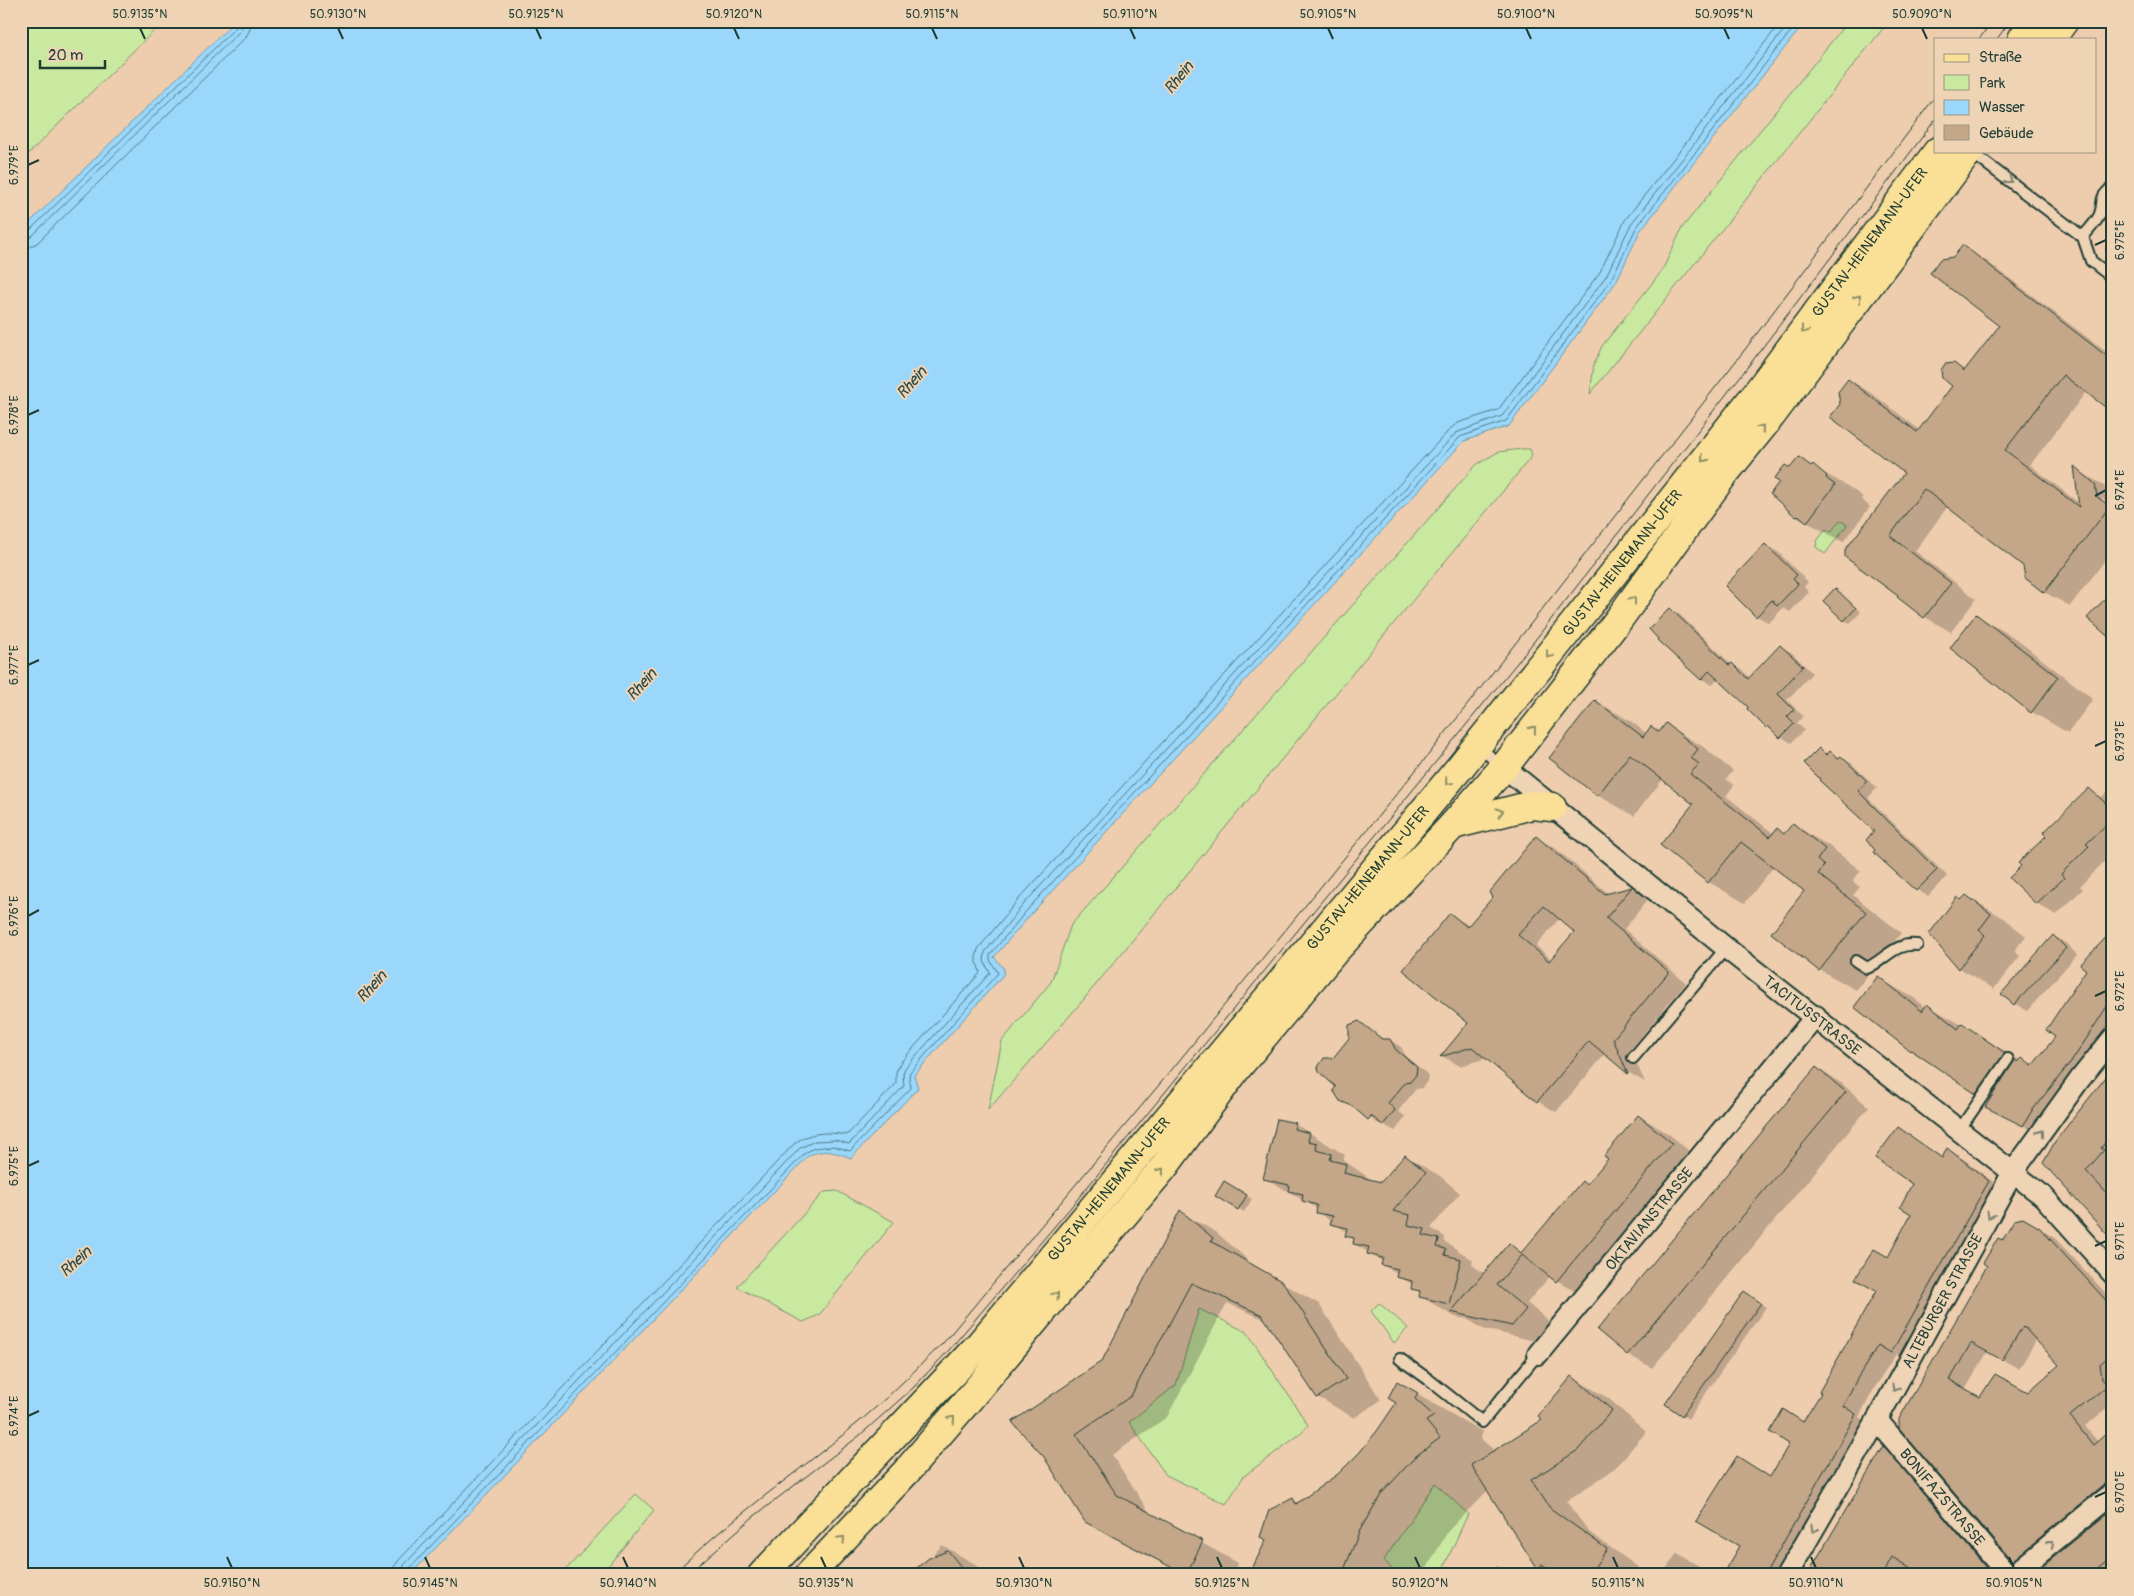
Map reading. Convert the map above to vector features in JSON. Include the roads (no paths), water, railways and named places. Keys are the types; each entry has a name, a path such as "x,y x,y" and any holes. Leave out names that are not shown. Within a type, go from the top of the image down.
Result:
{"main road":[{"path":"2023,38 2035,21"},
{"path":"2053,38 2064,21"},
{"name":"GUSTAV-HEINEMANN-UFER","path":"762,1575 980,1344 1477,746 1756,394 1937,152"},
{"name":"GUSTAV-HEINEMANN-UFER","path":"809,1575 906,1472 970,1398 1164,1167 1237,1068 1334,952 1504,768 1619,619 1725,473 1796,382 1968,152"},
{"path":"1453,825 1532,805 1552,807"}],"street":[{"name":"TACITUSSTRASSE","path":"1504,768 1726,948 1816,1016 2043,1196 2113,1274"},
{"name":"OKTAVIANSTRASSE","path":"1538,1354 1816,1016"},
{"name":"ALTEBURGER STRASSE","path":"1787,1575 1877,1420 2013,1172 2080,1079 2113,1038"},
{"name":"BONIFAZSTRASSE","path":"1877,1420 2008,1575"},
{"path":"2013,1575 2113,1493"}],"lane":[{"path":"2104,21 2113,28"},
{"path":"1970,152 2083,236 2090,261 2113,278"},
{"path":"2083,236 2100,214 2100,203 2105,194 2113,187"},
{"path":"1477,746 1504,768"},
{"path":"1856,961 1867,968 1898,947 1907,944 1917,945"},
{"path":"1633,1058 1726,948"},
{"path":"1960,1129 2008,1059"},
{"name":"OKTAVIANSTRASSE","path":"1400,1359 1482,1422 1538,1354"}],"water":[{"name":"Rhein","path":"235,21 1806,21 1640,231 1616,282 1509,426 1464,441 1032,913 994,957 1004,969 1003,975 914,1075 918,1088 851,1158 829,1152 819,1152 808,1156 410,1575 21,1575 21,231"}],"tram line":[{"path":"1980,38 1993,21"},
{"path":"1998,38 2010,21"},
{"path":"672,1575 737,1518 862,1420 944,1342 1169,1073 1429,754 1743,352 1934,98"},
{"path":"687,1575 753,1517 859,1436 913,1388 949,1350 1071,1207 1521,658 1753,360 1934,121"}]}
